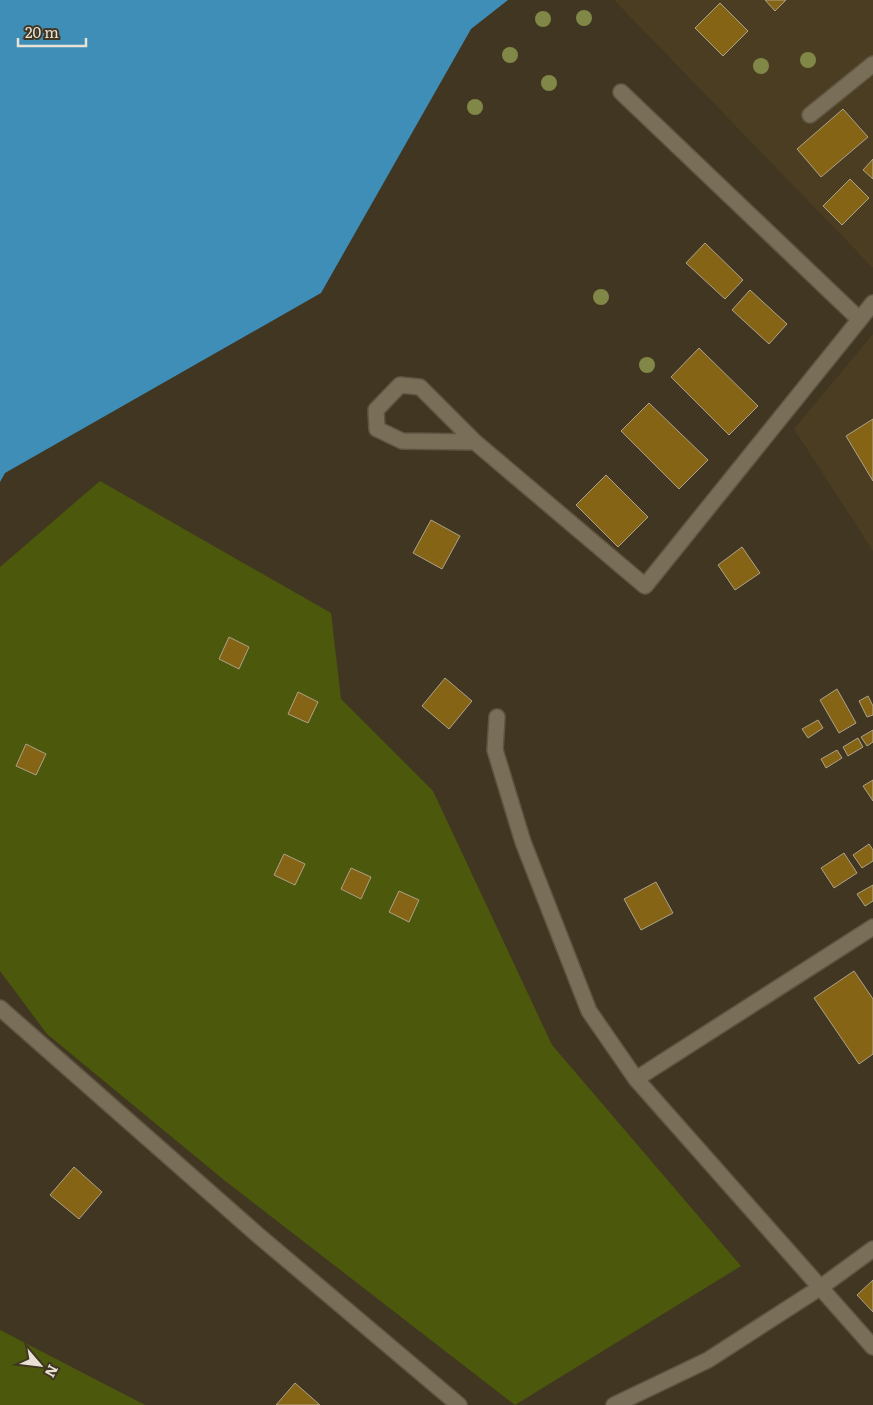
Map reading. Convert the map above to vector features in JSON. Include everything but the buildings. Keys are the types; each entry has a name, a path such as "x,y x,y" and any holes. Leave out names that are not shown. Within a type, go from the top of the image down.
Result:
{"street":[{"path":"810,115 873,64"},
{"path":"621,92 859,319"},
{"path":"476,442 402,441 377,428 376,410 400,385 420,387 476,442 645,586 873,303"},
{"path":"497,717 495,750 523,842 589,1011 636,1079 873,1347"},
{"path":"636,1079 873,927"},
{"path":"0,1008 259,1236 459,1405"},
{"path":"614,1405 708,1360 821,1287 873,1249"}],"shaded area":[{"path":"614,0 873,0 873,268"},
{"path":"873,334 873,551 794,429"}],"green space":[{"path":"100,481 331,613 341,699 433,791 552,1045 741,1266 515,1405 224,1180 47,1034 0,971 0,567"},
{"path":"0,1330 145,1405 0,1405"}],"water":[{"path":"0,0 508,0 471,29 321,293 5,473 0,482"}]}
